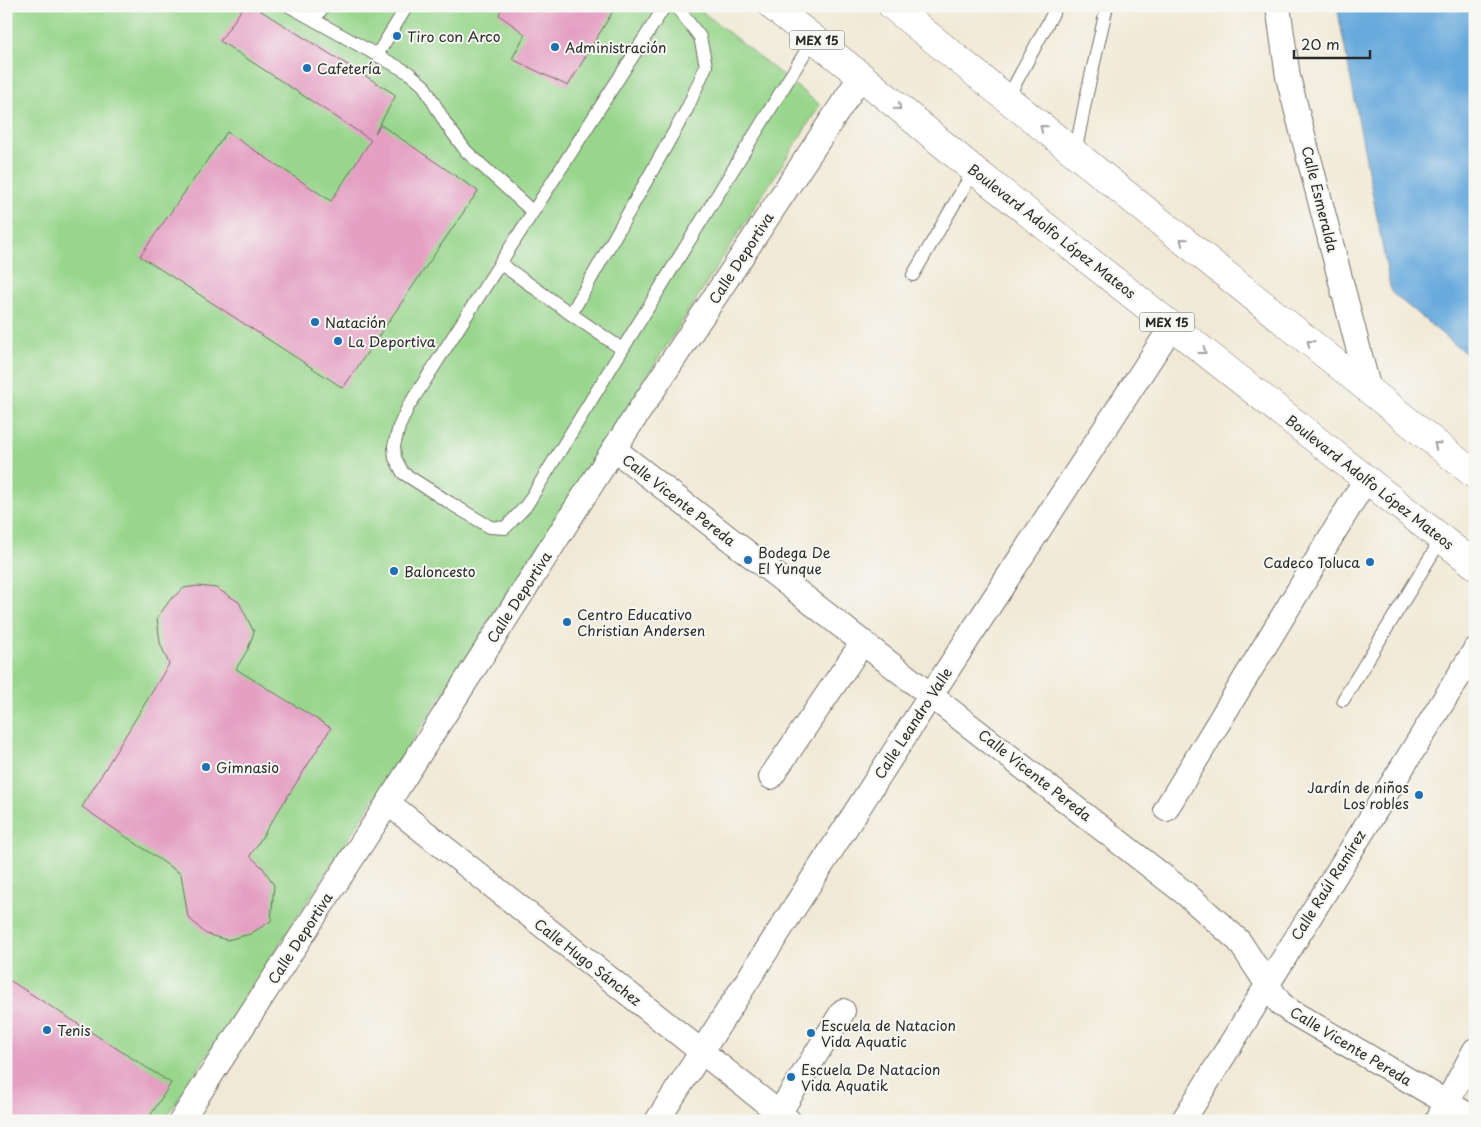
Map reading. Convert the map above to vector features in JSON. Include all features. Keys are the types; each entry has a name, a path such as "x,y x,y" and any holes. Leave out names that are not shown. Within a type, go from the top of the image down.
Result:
{"main road":[{"name":"Boulevard Adolfo López Mateos","path":"772,6 861,76 974,170 1475,565"},
{"path":"892,6 1475,475"}],"street":[{"name":"Calle Esmeralda","path":"1278,6 1288,77 1369,390"},
{"name":"Calle Deportiva","path":"181,1121 388,803 614,450 861,76"},
{"name":"Calle Leandro Valle","path":"657,1121 931,694 1172,326"},
{"name":"Calle Vicente Pereda","path":"614,450 931,694 1215,918 1238,941 1266,984 1290,1012 1442,1112 1475,1120"},
{"path":"1166,809 1366,479"},
{"path":"771,777 863,642"},
{"name":"Calle Raúl Ramírez","path":"1183,1121 1266,984 1475,650"},
{"name":"Calle Hugo Sánchez","path":"388,803 784,1117"},
{"path":"784,1117 843,1011"},
{"path":"1442,1112 1475,1050"}],"lane":[{"path":"289,6 409,73 424,86 446,124 466,150 533,212"},
{"path":"314,20 324,6"},
{"path":"378,55 407,6"},
{"path":"665,6 408,407 399,427 394,446 395,458 403,473 490,527 505,528 526,506 814,38"},
{"path":"571,314 687,109 706,66 700,37 676,6"},
{"path":"1007,99 1057,6"},
{"path":"1075,154 1107,6"},
{"path":"913,274 974,170"},
{"path":"501,264 622,349"},
{"path":"1343,700 1442,538"}],"green space":[{"name":"La Deportiva","path":"6,6 695,6 820,105 519,577 164,1121 6,1121"}],"water":[{"path":"1337,6 1475,6 1475,361 1391,292"}],"building":[{"name":"Natación","path":"244,6 253,6 396,95 375,133 381,125 478,191 343,388 140,256 227,132 331,201 371,140 220,41"},
{"name":"Administración","path":"502,6 616,6 568,86 512,59 525,34 499,15"},
{"name":"Gimnasio","path":"198,586 216,588 239,602 254,632 248,649 236,669 331,728 250,856 263,868 274,885 271,921 250,934 227,940 206,934 188,917 181,874 82,807 169,664 160,643 157,618 170,600 184,588"},
{"name":"Tenis","path":"6,978 171,1083 147,1121 6,1121"}],"place":[{"name":"Tiro con Arco","path":"397,36"},
{"name":"Administración","path":"555,47"},
{"name":"Cafetería","path":"307,68"},
{"name":"Natación","path":"315,322"},
{"name":"La Deportiva","path":"338,341"},
{"name":"Bodega De El Yunque","path":"748,560"},
{"name":"Cadeco Toluca","path":"1370,562"},
{"name":"Baloncesto","path":"394,571"},
{"name":"Centro Educativo Christian Andersen","path":"567,622"},
{"name":"Gimnasio","path":"206,767"},
{"name":"Jardín de niños Los robles","path":"1419,795"},
{"name":"Tenis","path":"47,1030"},
{"name":"Escuela de Natacion Vida Aquatic","path":"811,1033"},
{"name":"Escuela De Natacion Vida Aquatik","path":"791,1077"}]}
